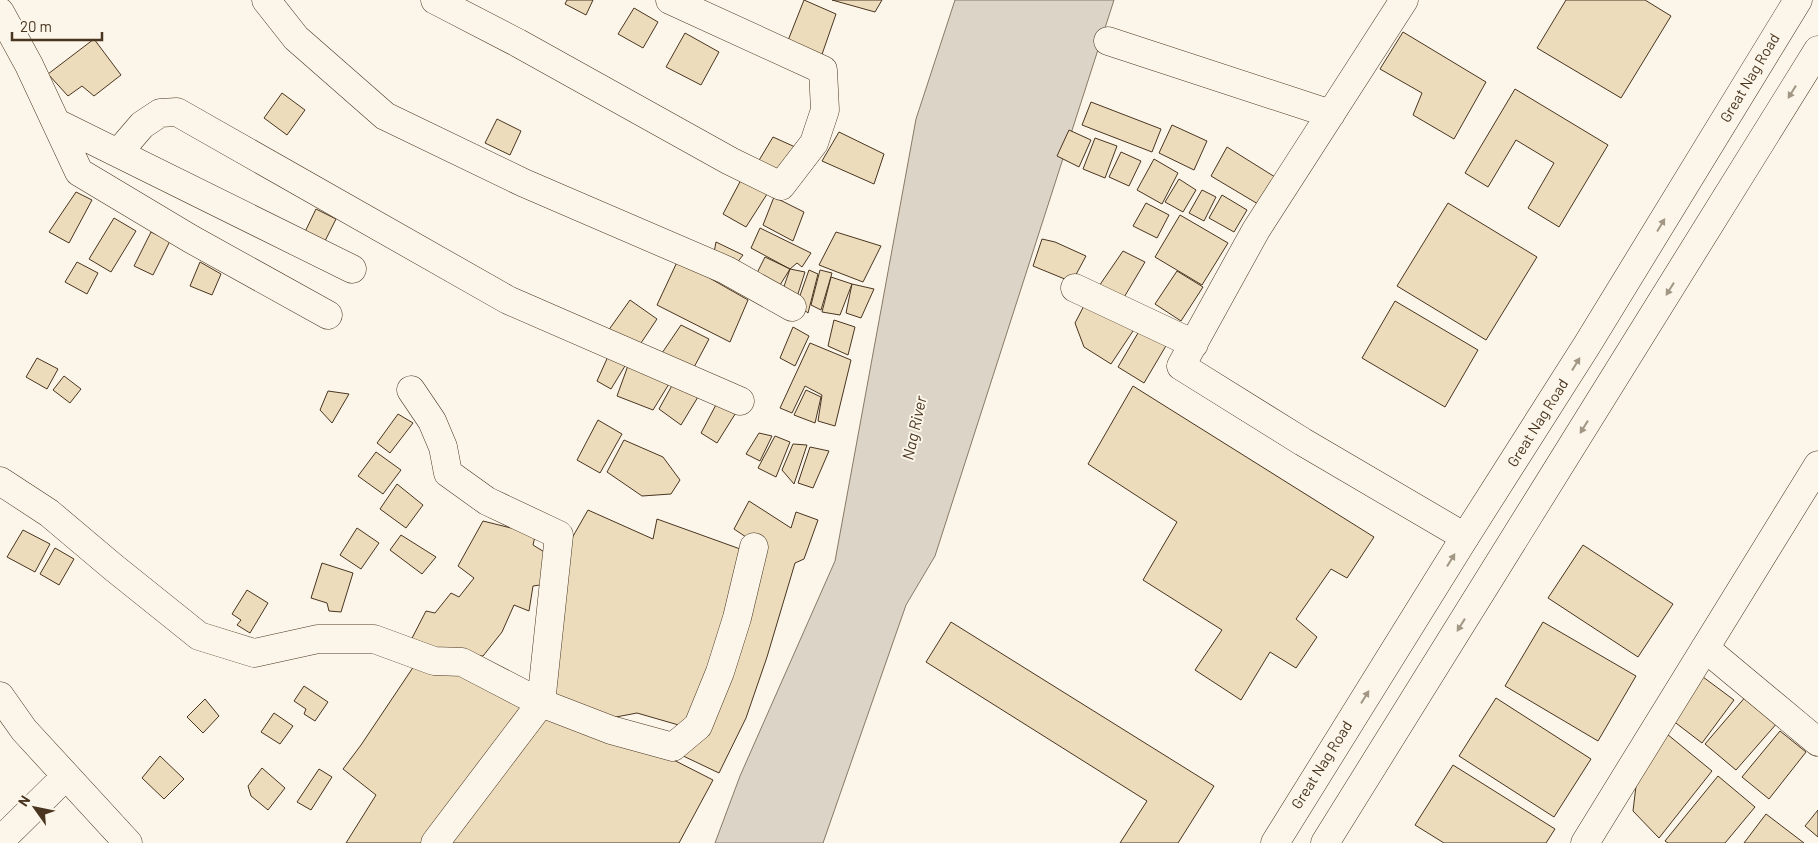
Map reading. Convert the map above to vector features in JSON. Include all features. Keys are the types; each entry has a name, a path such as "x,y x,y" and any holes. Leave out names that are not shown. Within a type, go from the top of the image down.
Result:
{"street":[{"path":"266,0 296,38 385,116 524,183 726,270 792,307"},
{"path":"434,0 518,43 730,161 781,186 814,143 825,110 824,70 670,0"},
{"path":"1404,0 1256,230 1181,366 1303,442 1466,537"},
{"name":"Great Nag Road","path":"1275,843 1593,337 1798,0"},
{"path":"0,12 29,65 79,172 191,239 328,315"},
{"path":"1108,41 1331,114"},
{"path":"1325,843 1818,50"},
{"path":"118,153 142,124 160,113 177,112 508,300 740,401"},
{"path":"57,123 352,269"},
{"path":"1075,288 1194,344"},
{"path":"411,390 432,420 443,447 448,473 488,501 559,536 541,703 435,843"},
{"path":"1591,841 1705,648 1818,465"},
{"path":"0,480 49,513 112,568 199,636 254,653 318,639 374,639 434,661 462,662 541,703 611,730 673,747 698,726 720,672 737,618 754,548"},
{"path":"1705,648 1818,742"},
{"path":"0,696 24,730 121,841"},
{"path":"0,841 66,776"}],"water":[{"name":"Nag River","path":"955,0 1114,0 935,556 906,605 823,843 715,843 740,776 835,561 916,119"}],"building":[{"path":"567,0 593,0 586,15 565,4"},
{"path":"804,0 836,14 819,63 787,43"},
{"path":"832,0 882,0 875,12"},
{"path":"1566,0 1645,0 1671,16 1621,98 1537,48"},
{"path":"634,8 658,22 643,48 618,34"},
{"path":"1403,32 1486,82 1454,139 1413,115 1422,93 1380,69"},
{"path":"685,33 719,52 701,85 666,67"},
{"path":"94,39 121,75 94,96 82,86 68,96 48,74"},
{"path":"1515,89 1608,145 1559,227 1528,208 1554,163 1516,140 1488,187 1465,173"},
{"path":"282,93 305,110 287,135 264,118"},
{"path":"1091,102 1161,129 1152,152 1082,125"},
{"path":"497,119 521,131 510,155 485,143"},
{"path":"1172,125 1207,141 1194,170 1159,153"},
{"path":"1069,130 1091,140 1079,167 1057,156"},
{"path":"839,132 884,154 874,184 822,161"},
{"path":"773,137 804,151 780,181 755,167"},
{"path":"1095,138 1117,146 1105,178 1083,169"},
{"path":"1227,147 1275,177 1258,204 1211,176"},
{"path":"1121,152 1141,161 1129,186 1109,177"},
{"path":"1154,159 1178,173 1162,204 1137,190"},
{"path":"742,178 769,191 746,227 723,214"},
{"path":"1179,179 1196,190 1183,212 1165,202"},
{"path":"1202,190 1216,197 1204,221 1189,213"},
{"path":"76,192 92,200 69,243 49,232"},
{"path":"1222,195 1247,210 1234,232 1209,218"},
{"path":"774,197 804,212 793,241 763,225"},
{"path":"1146,203 1169,215 1157,238 1133,226"},
{"path":"1448,203 1537,257 1486,340 1397,286"},
{"path":"316,209 336,219 325,241 303,236"},
{"path":"1180,215 1228,243 1202,285 1155,257"},
{"path":"114,218 136,231 111,272 89,259"},
{"path":"760,228 811,253 802,267 797,263 790,269 751,248"},
{"path":"151,232 170,241 153,275 134,266"},
{"path":"836,232 881,246 863,282 819,265"},
{"path":"1042,239 1055,242 1086,256 1072,282 1033,266"},
{"path":"716,242 743,255 733,268 713,258"},
{"path":"1123,251 1145,262 1123,299 1097,289"},
{"path":"765,257 790,269 775,293 754,279"},
{"path":"678,260 748,300 730,342 657,305"},
{"path":"77,262 98,273 87,294 65,282"},
{"path":"200,262 221,274 212,295 190,286"},
{"path":"790,269 805,272 795,303 781,295"},
{"path":"809,270 818,274 808,313 797,304"},
{"path":"820,270 832,273 821,310 811,305"},
{"path":"1177,271 1203,287 1181,321 1155,304"},
{"path":"831,277 852,284 840,315 822,312"},
{"path":"852,284 874,289 861,318 846,313"},
{"path":"1088,298 1139,322 1111,364 1084,347 1075,323"},
{"path":"630,300 657,319 637,349 608,331"},
{"path":"1395,301 1478,350 1445,407 1362,358"},
{"path":"834,320 855,327 848,355 828,346"},
{"path":"1145,321 1170,339 1144,383 1118,367"},
{"path":"681,325 709,339 692,371 662,353"},
{"path":"793,327 809,336 795,366 780,358"},
{"path":"810,343 851,360 835,426 818,421 822,395 805,386 792,413 780,408"},
{"path":"610,352 628,361 611,389 597,381"},
{"path":"37,358 58,369 47,389 26,377"},
{"path":"630,360 672,379 653,410 617,396"},
{"path":"64,376 81,389 70,403 53,390"},
{"path":"675,380 701,392 681,425 659,409"},
{"path":"1133,386 1374,537 1347,578 1331,569 1296,619 1317,637 1296,668 1270,652 1241,700 1195,670 1222,630 1143,580 1177,522 1088,464"},
{"path":"806,390 821,397 815,423 794,415"},
{"path":"328,391 349,394 332,423 320,410"},
{"path":"718,401 737,411 717,443 701,433"},
{"path":"398,414 413,423 390,453 377,443"},
{"path":"598,420 622,434 600,473 577,460"},
{"path":"759,433 772,436 760,461 746,454"},
{"path":"775,436 790,442 776,477 758,468"},
{"path":"624,440 663,457 680,480 671,494 642,496 607,472"},
{"path":"793,444 807,445 794,484 782,470"},
{"path":"810,447 829,451 813,488 798,483"},
{"path":"376,452 401,470 383,494 358,476"},
{"path":"397,484 423,505 406,528 380,509"},
{"path":"749,501 791,528 796,512 818,520 804,559 795,563 767,657 746,718 719,773 679,754 764,549 734,529"},
{"path":"588,510 653,539 657,519 743,550 702,695 682,726 637,713 616,717 588,711 550,699 568,545"},
{"path":"483,521 511,528 516,524 536,532 533,545 546,553 547,584 533,586 529,611 514,605 502,632 483,656 456,655 410,642 426,611 435,613 451,593 459,597 474,578 458,566"},
{"path":"357,528 379,543 361,569 340,555"},
{"path":"23,530 50,544 35,572 7,557"},
{"path":"401,535 436,557 422,574 390,550"},
{"path":"1583,545 1673,604 1638,657 1548,598"},
{"path":"55,548 74,559 59,585 40,574"},
{"path":"322,563 353,573 341,612 329,611 327,603 311,598"},
{"path":"247,590 268,603 250,633 237,625 241,620 232,614"},
{"path":"951,622 1214,786 1178,843 1120,843 1147,801 926,662"},
{"path":"1543,622 1636,676 1598,741 1505,686"},
{"path":"416,663 452,669 526,705 423,843 346,843 376,795 343,769"},
{"path":"1699,674 1734,700 1702,743 1668,717"},
{"path":"304,686 328,702 315,721 304,714 306,709 294,701"},
{"path":"1747,695 1778,722 1736,770 1705,744"},
{"path":"1496,698 1591,759 1554,817 1459,756"},
{"path":"205,699 219,716 203,733 187,717"},
{"path":"274,713 293,726 280,744 261,732"},
{"path":"542,715 658,752 713,780 679,843 447,843"},
{"path":"1780,731 1806,752 1769,799 1742,777"},
{"path":"1667,734 1712,771 1659,838 1633,811 1636,786"},
{"path":"160,756 184,779 164,799 142,778"},
{"path":"1453,765 1555,829 1546,843 1444,843 1415,825"},
{"path":"262,768 285,788 268,810 251,796 248,786"},
{"path":"319,769 332,777 311,810 297,802"},
{"path":"1718,776 1755,807 1725,843 1668,843 1665,841"},
{"path":"1818,810 1818,837 1805,826"},
{"path":"1766,814 1804,843 1744,843"}]}
